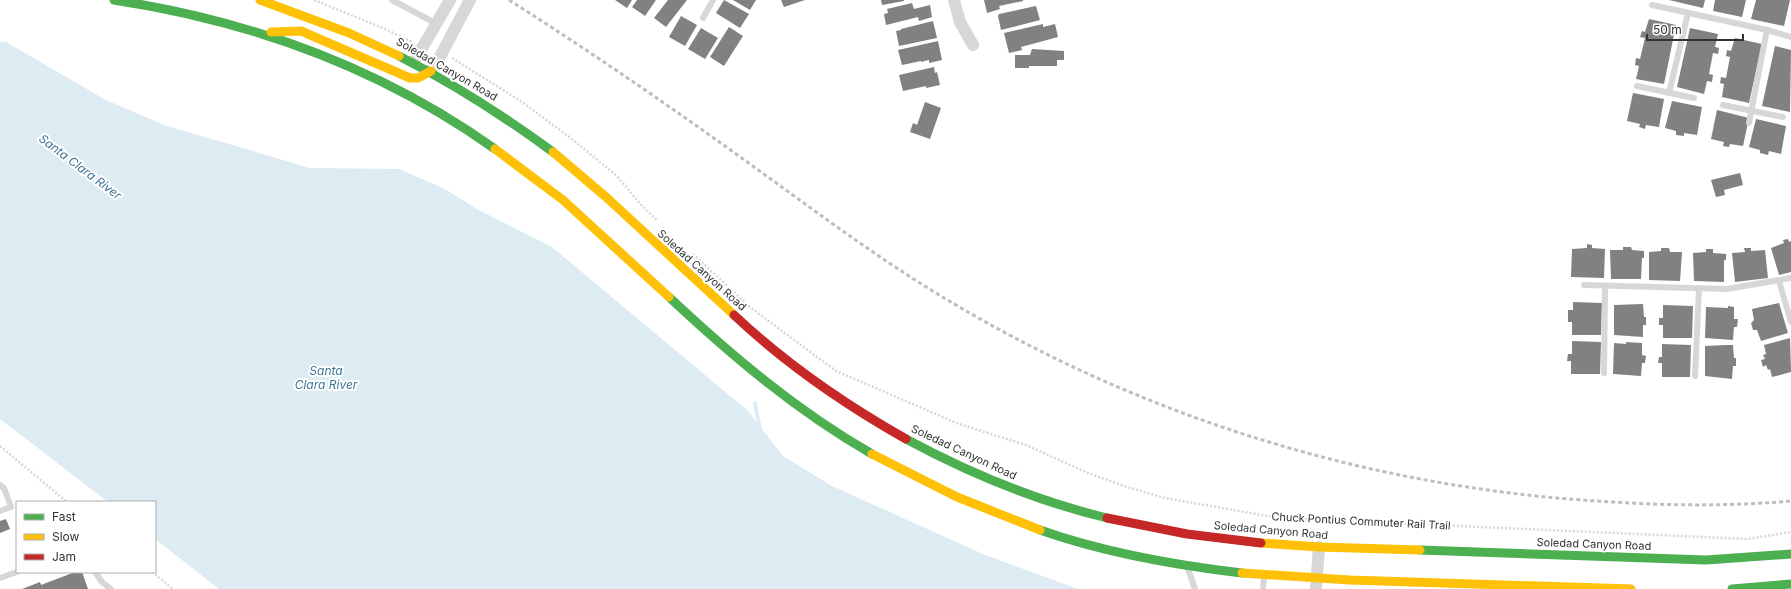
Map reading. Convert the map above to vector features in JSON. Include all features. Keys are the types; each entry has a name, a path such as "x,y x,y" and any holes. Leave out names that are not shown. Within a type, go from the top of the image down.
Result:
{"main road":[{"path":"114,0 183,12 260,32 307,49 380,80 443,114 486,141 527,171 566,203 734,356 785,397 839,434 895,467 953,496 1014,521 1076,542 1140,558 1186,566 1264,575 1316,584 1631,589"},
{"name":"Soledad Canyon Road","path":"260,0 336,26 431,71 513,123 552,151 589,182 765,344 798,370 862,414 905,439 949,461 1000,483 1060,505 1142,526 1204,537 1319,547 1706,560 1791,554"},
{"path":"260,32 301,31 410,78 418,78 431,71"},
{"path":"1732,589 1791,584"}],"street":[{"path":"414,62 450,0"},
{"path":"431,71 470,0"},
{"path":"954,0 960,22 973,45"},
{"path":"1316,584 1319,547"}],"lane":[{"path":"392,0 437,24"},
{"path":"703,18 713,0"},
{"path":"1652,5 1767,30 1791,37"},
{"path":"1669,93 1688,13"},
{"path":"1749,123 1767,30"},
{"path":"1637,86 1694,98"},
{"path":"1723,105 1783,117"},
{"path":"1584,285 1727,289 1791,278"},
{"path":"1779,281 1791,322"},
{"path":"1604,373 1605,286"},
{"path":"1695,376 1699,288"},
{"path":"0,485 4,488 11,507 0,511"},
{"path":"1186,566 1195,589"},
{"path":"0,578 16,572"},
{"path":"96,573 102,582 111,589"},
{"path":"1263,589 1264,575"}],"path":[{"path":"314,0 424,47"},
{"path":"442,53 458,60 522,102 568,136 617,176 642,206 658,222"},
{"name":"Chuck Pontius Commuter Rail Trail","path":"693,254 751,308 836,371 959,424 1026,445 1088,474 1165,498 1278,518 1748,539 1791,532"},
{"path":"0,446 66,501"},
{"path":"153,573 173,589"}],"water":[{"name":"Santa Clara River","path":"0,42 6,42 104,99 164,125 310,168 399,169 445,189 477,209 552,247 748,411 783,456 832,486 983,554 1078,589 219,589 156,540 156,501 107,501 0,419"}],"building":[{"path":"615,0 632,0 627,8"},
{"path":"637,0 656,0 645,16 632,7"},
{"path":"668,0 687,0 666,27 654,18"},
{"path":"724,0 749,14 740,28 716,13"},
{"path":"733,0 756,0 750,10"},
{"path":"781,0 805,0 784,7"},
{"path":"881,0 904,0 904,1 882,5"},
{"path":"984,0 1023,1 999,6 1000,9 987,13"},
{"path":"1669,0 1705,0 1703,8"},
{"path":"1715,0 1746,0 1742,17 1713,11"},
{"path":"1756,0 1790,0 1784,26 1751,19"},
{"path":"912,3 914,9 930,5 932,17 919,21 918,17 886,25 884,14 888,13 887,9"},
{"path":"1036,6 1040,20 1001,30 998,16 999,14"},
{"path":"681,16 697,25 685,46 669,37"},
{"path":"1649,19 1676,25 1664,84 1636,79 1639,66 1635,65 1636,58 1640,59 1645,38 1640,37 1642,31 1645,32"},
{"path":"933,21 937,38 899,46 896,31"},
{"path":"1043,24 1043,27 1055,24 1058,37 1021,47 1022,50 1009,53 1004,33"},
{"path":"729,27 743,36 724,66 710,57"},
{"path":"701,28 718,38 705,59 688,49"},
{"path":"1690,28 1718,34 1715,47 1719,48 1718,54 1713,53 1709,74 1713,75 1712,82 1707,81 1704,94 1677,87"},
{"path":"1735,38 1762,44 1749,103 1722,97 1724,84 1720,83 1721,77 1726,78 1730,57 1726,56 1727,50 1731,51"},
{"path":"938,41 942,60 929,63 929,60 921,61 902,65 898,50"},
{"path":"1775,46 1791,50 1790,112 1762,106"},
{"path":"1032,49 1064,51 1064,60 1057,60 1057,66 1029,66 1029,68 1015,68 1015,55 1030,55"},
{"path":"934,67 935,73 937,72 940,85 926,88 926,86 903,91 899,75"},
{"path":"1633,93 1664,99 1659,127 1646,125 1645,129 1639,127 1640,124 1627,121"},
{"path":"1672,101 1702,107 1697,135 1684,133 1684,136 1676,135 1676,131 1665,128"},
{"path":"925,102 941,108 930,139 910,132 913,123 917,125"},
{"path":"1717,110 1749,118 1743,146 1730,144 1729,147 1723,146 1724,142 1711,139"},
{"path":"1756,119 1786,126 1781,154 1769,151 1768,155 1760,153 1760,150 1749,147"},
{"path":"1740,173 1743,185 1724,190 1725,195 1716,197 1711,180"},
{"path":"1788,239 1789,242 1791,241 1791,272 1779,275 1771,248 1784,243 1783,240"},
{"path":"1587,244 1592,245 1592,248 1605,249 1604,278 1571,277 1572,249 1587,248"},
{"path":"1623,247 1631,247 1632,250 1644,251 1644,258 1642,258 1641,279 1611,279 1610,250 1623,250"},
{"path":"1661,248 1669,248 1670,252 1682,252 1680,281 1649,280 1649,252 1661,251"},
{"path":"1744,248 1751,248 1751,251 1765,250 1768,278 1735,282 1732,253 1745,252"},
{"path":"1706,249 1713,249 1713,253 1726,254 1726,260 1724,260 1724,282 1694,281 1693,253 1706,252"},
{"path":"1573,302 1602,303 1601,335 1572,335 1572,322 1568,322 1568,310 1573,310"},
{"path":"1779,303 1788,333 1761,341 1757,330 1753,330 1751,323 1754,320 1752,309"},
{"path":"1643,304 1646,325 1643,325 1643,337 1614,335 1614,305"},
{"path":"1663,305 1693,306 1692,338 1663,338 1663,325 1659,325 1659,318 1663,318"},
{"path":"1728,306 1734,307 1734,319 1738,319 1737,327 1734,327 1733,340 1705,338 1706,307 1728,308"},
{"path":"1790,338 1791,372 1772,377 1770,369 1768,370 1766,365 1763,367 1761,360 1765,359 1763,355 1766,354 1764,345"},
{"path":"1572,341 1601,342 1600,374 1571,374 1571,361 1567,361 1568,354 1572,354"},
{"path":"1626,342 1642,343 1642,355 1646,356 1645,363 1642,363 1641,376 1613,374 1614,343 1626,344"},
{"path":"1662,344 1691,345 1690,377 1662,377 1662,363 1658,363 1659,357 1662,357"},
{"path":"1733,345 1736,366 1733,366 1732,379 1705,376 1705,346"},
{"path":"6,519 10,529 0,533 0,521"},
{"path":"72,573 82,573 88,589 22,589 40,582 41,585"}],"waterway":[{"path":"755,403 760,430"}],"railway":[{"path":"509,0 631,80 865,247 936,293 1014,337 1094,377 1177,411 1262,440 1348,464 1436,482 1525,495 1614,502 1680,505 1725,505 1791,501"}],"traffic: fast":[{"path":"114,0 165,9 216,21 265,35 314,52 407,94 452,120 495,149"},
{"path":"399,56 478,101 553,152"},
{"path":"669,297 766,382 818,420 872,454"},
{"path":"906,439 954,463 1004,485 1055,503 1107,518"},
{"path":"1040,530 1115,552 1165,562 1242,573"},
{"path":"1420,550 1706,560 1791,554"},
{"path":"1732,589 1791,584"}],"traffic: slow":[{"path":"260,0 349,33 399,56"},
{"path":"271,32 301,31 410,78 418,78 431,71"},
{"path":"495,149 563,200 669,297"},
{"path":"553,152 606,197 734,315"},
{"path":"872,454 957,497 1040,530"},
{"path":"1261,543 1319,547 1420,550"},
{"path":"1242,573 1350,580 1631,589"}],"traffic: jam":[{"path":"734,315 795,367 860,412 906,439"},
{"path":"1107,518 1187,534 1261,543"}]}
